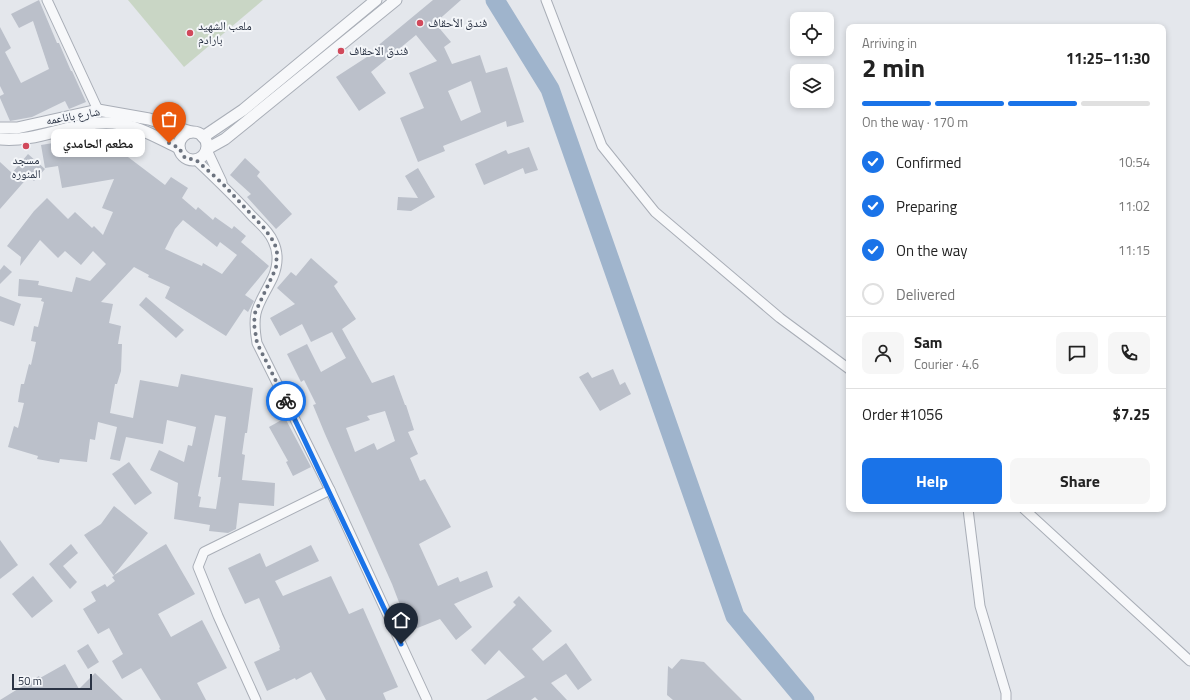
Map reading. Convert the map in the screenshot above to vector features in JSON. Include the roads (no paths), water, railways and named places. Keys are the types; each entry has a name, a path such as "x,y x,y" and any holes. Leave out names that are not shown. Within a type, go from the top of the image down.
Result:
{"street":[{"path":"47,0 98,110"},
{"path":"203,136 243,110 376,0"},
{"path":"196,160 204,155 207,150 225,139 396,0"},
{"path":"546,0 602,146 655,212 780,318 846,367"},
{"path":"307,58 314,67"},
{"name":"شارع باناعمه","path":"0,128 17,128 98,110 143,118 191,132"},
{"name":"شارع باناعمه","path":"0,139 23,138 96,124 112,123 129,126 179,148"},
{"path":"222,183 216,166 207,150 203,136 196,132 191,132 183,136 179,148 185,158 196,160 222,183 264,228 274,242 277,251 276,268 255,313 254,324 257,343 330,490 427,700"},
{"path":"256,700 218,616 198,567 204,552 330,490"},
{"path":"968,512 980,606 1006,692 1006,700"},
{"path":"1027,512 1190,661"}],"waterway":[{"path":"495,0 550,89 735,616 805,700"}],"place":[{"name":"فندق الأحقاف","path":"420,23"},
{"name":"ملعب الشهيد بارادم","path":"190,33"},
{"name":"فندق الاحقاف","path":"341,51"},
{"name":"مطعم الحامدي","path":"169,143"},
{"name":"مسجد المنوره","path":"26,146"}]}
